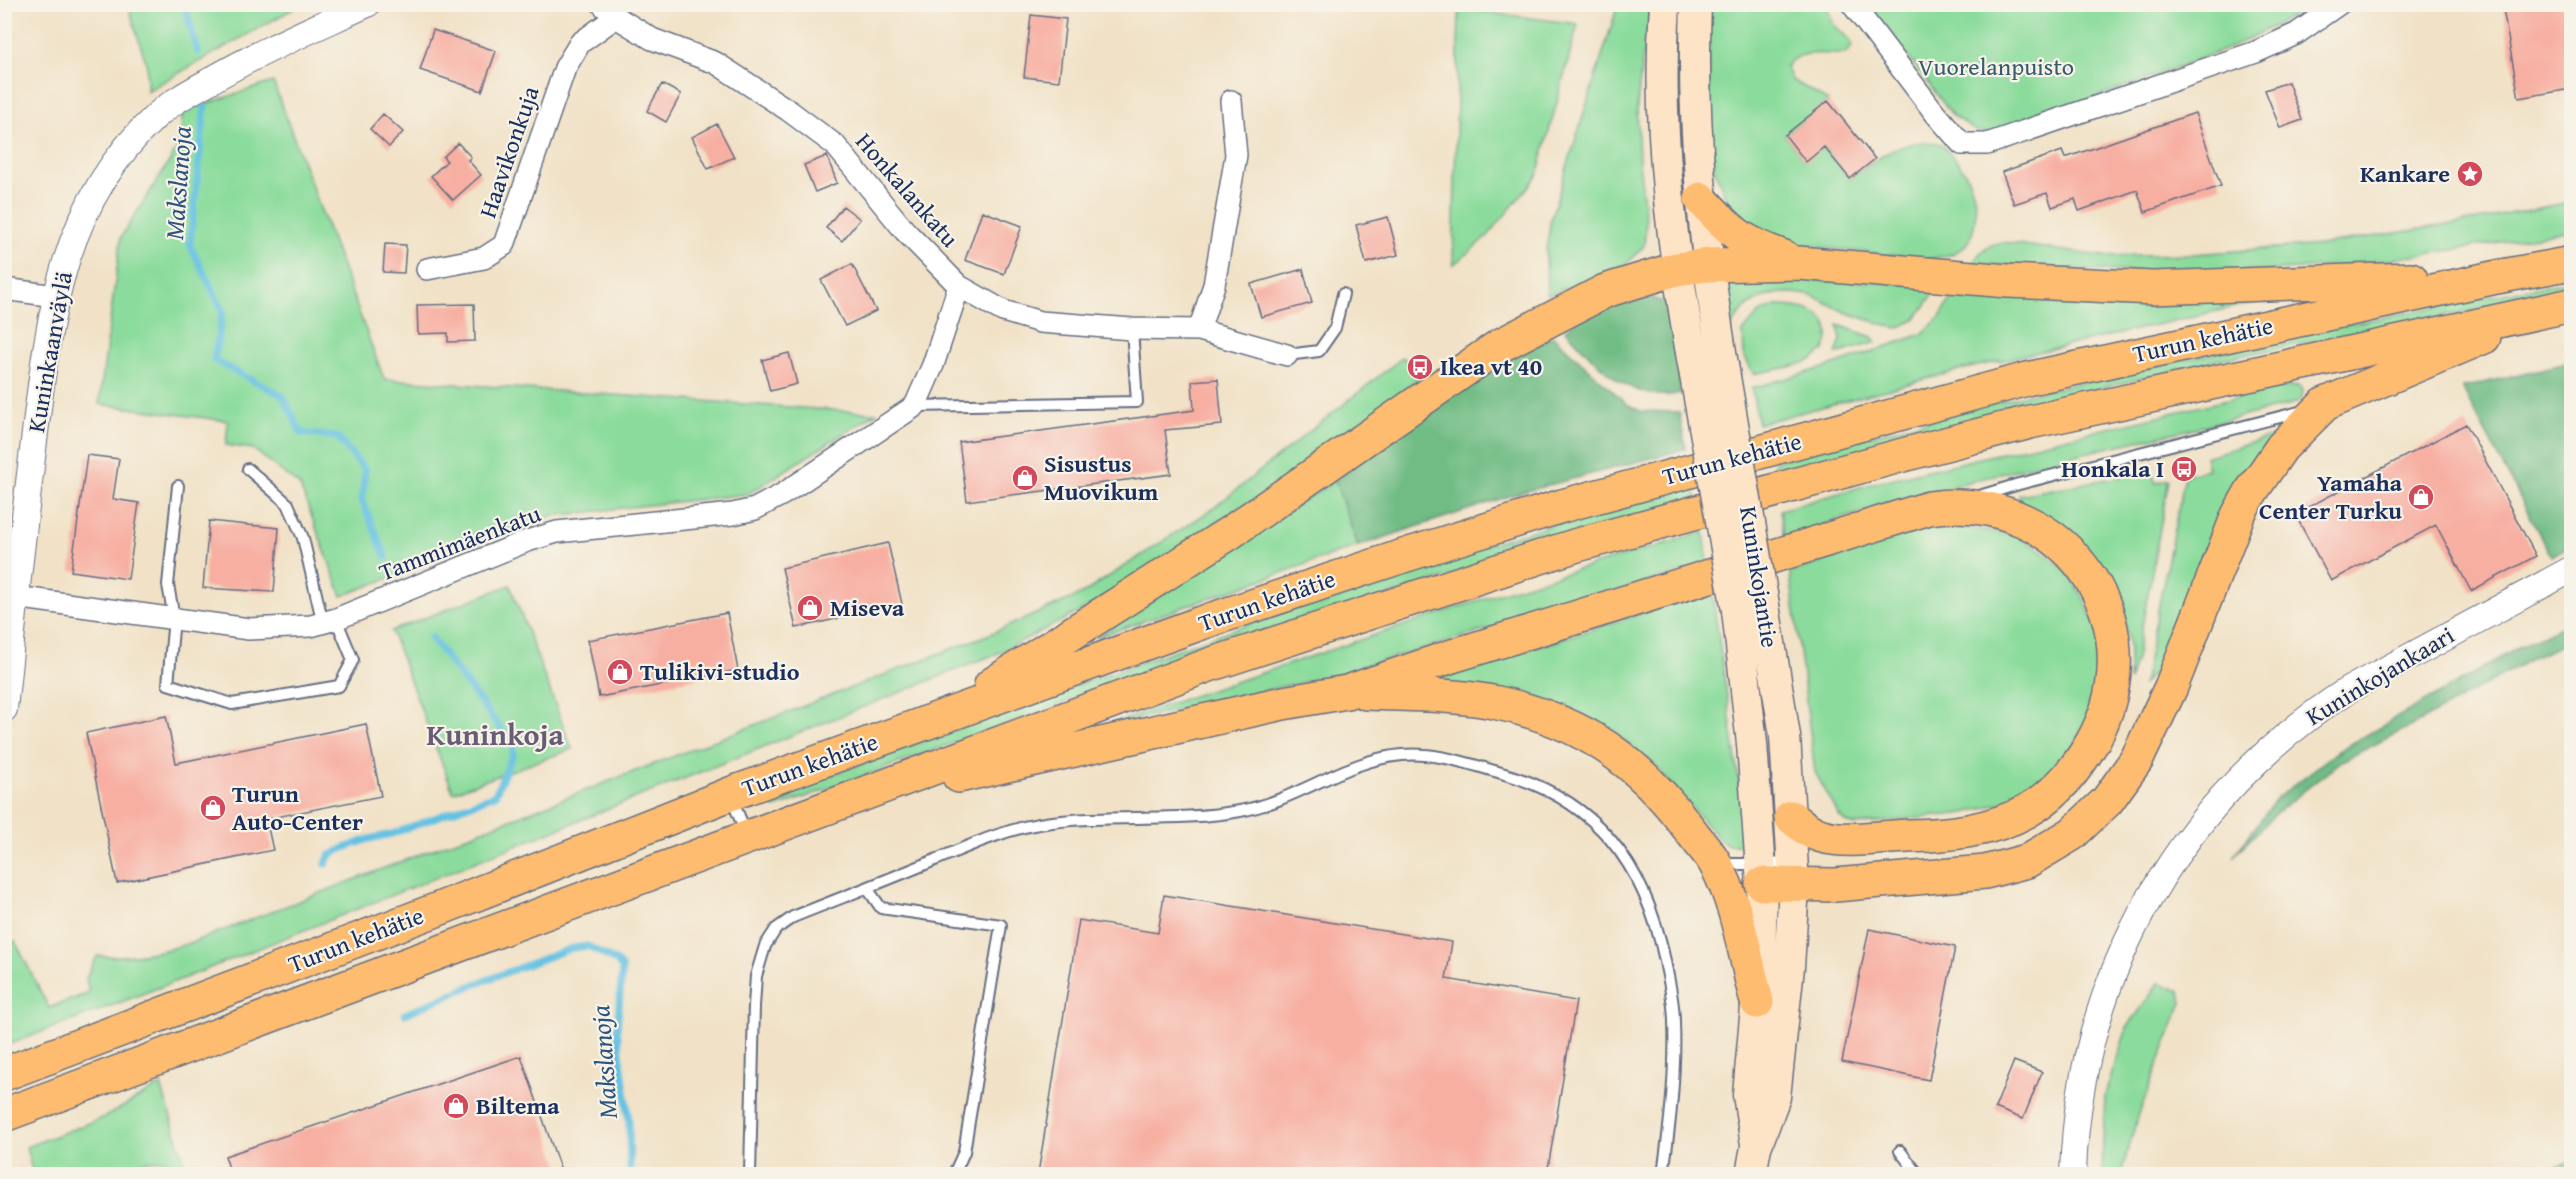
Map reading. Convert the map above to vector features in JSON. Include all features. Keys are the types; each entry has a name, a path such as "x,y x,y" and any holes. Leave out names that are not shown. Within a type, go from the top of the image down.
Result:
{"highway":[{"path":"1701,198 1728,229 1745,242 1799,263"},
{"path":"938,718 1231,532 1513,337 1605,291 1676,269 1708,265 1799,263 2008,281 2153,288 2496,277"},
{"name":"Turun kehätie","path":"4,1074 447,906 730,794 938,718 1212,619 1562,506 2027,379 2496,277 2571,263"},
{"path":"1761,874 1935,877 2002,868 2027,861 2048,849 2091,818 2107,801 2137,759 2171,687 2238,515 2282,447 2325,404 2559,308"},
{"name":"Turun kehätie","path":"4,1115 1209,665 1574,546 2030,422 2559,308"},
{"path":"846,801 1089,748 1148,732 1283,703 1347,692 1452,656 1929,508 1950,505 2002,512 2038,527 2068,549 2093,581 2107,614 2113,636 2115,658 2109,702 2097,734 2069,777 2055,792 2026,811 1986,827 1947,835 1835,839 1812,832 1791,817"},
{"path":"1347,692 1434,696 1497,703 1559,720 1611,750 1638,770 1673,807 1714,863 1736,920 1757,1002"}],"main road":[{"name":"Kuninkojantie","path":"1665,4 1664,140 1669,214 1676,269 1709,367 1750,607 1785,736 1793,873 1789,967 1775,1097 1754,1161"},
{"name":"Kuninkojantie","path":"1696,4 1696,140 1708,265 1709,367"},
{"name":"Kuninkojantie","path":"1750,607 1752,744 1761,874 1757,1002 1748,1095 1754,1161"}],"street":[{"name":"Kuninkaanväylä","path":"4,709 15,597 44,365 55,296 74,234 85,212 114,164 155,117 174,101 235,66 367,4"},
{"path":"1852,4 1935,113 1962,144 1973,146 1987,144 2256,52 2296,34 2339,4"},
{"name":"Haavikonkuja","path":"426,268 484,258 504,245 565,68 580,43 609,11"},
{"name":"Honkalankatu","path":"609,11 652,39 716,63 788,110 835,146 905,231 959,286 1003,311 1040,322 1132,329 1199,330 1287,355"},
{"path":"1199,330 1214,285 1236,155 1231,101"},
{"path":"915,406 933,365 959,286"},
{"path":"4,289 55,296"},
{"name":"Tammimäenkatu","path":"15,597 249,629 280,629 329,622 527,541 557,532 733,514 755,509 783,494 915,406"},
{"name":"Kuninkojankaari","path":"2073,1174 2076,1127 2084,1073 2093,1032 2105,996 2142,912 2166,868 2205,815 2227,790 2285,735 2316,711 2348,690 2571,570"}],"lane":[{"path":"1287,355 1319,351 1335,328 1342,294"},
{"path":"915,406 1137,402 1132,329"},
{"path":"1950,505 2019,484 2325,404"},
{"path":"178,486 168,585 174,618 168,684 232,704 339,686 352,660 329,622 303,538 288,504 248,469"},
{"path":"750,1174 756,976 765,945 776,929 793,917 999,834 1036,824 1069,820 1208,817 1257,808 1354,766 1400,755 1434,755 1526,781 1569,802 1591,818 1610,836 1626,859 1653,911 1673,999 1671,1115 1663,1174"},
{"path":"730,794 748,836"},
{"path":"1714,863 1761,874"},
{"path":"867,888 881,908 1001,925 964,1152 954,1174"},
{"path":"1900,1151 1918,1174"}],"green space":[{"path":"128,4 300,5 147,91 147,66"},
{"path":"1618,5 1652,5 1637,107 1639,162 1646,221 1644,246 1623,267 1547,295 1546,251 1551,218"},
{"path":"1708,5 1826,5 1834,25 1851,41 1852,46 1845,54 1805,55 1797,57 1786,66 1792,80 1828,101 1785,135 1806,161 1824,147 1850,179 1881,156 1898,148 1922,142 1941,145 1964,171 1973,193 1974,227 1963,248 1952,254 1927,259 1781,243 1737,215 1726,199 1715,170 1710,147"},
{"name":"Vuorelanpuisto","path":"1869,5 2315,5 2232,47 1998,134 1976,131 1953,116"},
{"path":"1459,9 1578,24 1537,176 1487,237 1453,265"},
{"path":"273,82 384,379 876,413 748,494 551,516 342,596 300,486 253,449 226,445 228,421 99,404 121,237 179,146 183,111"},
{"path":"2571,202 2571,230 2434,253 2331,266 2176,273 1973,264 1985,249 2003,242 2101,256 2193,254 2321,245 2489,218"},
{"path":"1749,277 1940,285 1915,320 1898,328 1841,310 1812,296 1782,293 1760,298 1751,304 1742,311 1728,332 1724,284"},
{"path":"2571,281 2571,292 2217,360 2026,406 1776,474 1774,461 2025,395 2348,324"},
{"path":"1958,288 2269,299 1960,370 1758,424 1752,388 1834,365 1922,334 1940,317"},
{"path":"1652,298 1664,302 1674,322 1680,393 1662,395 1645,393 1630,387 1601,367 1565,329 1606,306"},
{"path":"1776,306 1802,308 1818,315 1827,328 1827,344 1821,353 1810,360 1794,366 1753,374 1744,355 1743,332 1759,313"},
{"path":"1838,325 1872,337 1876,342 1836,354 1841,340"},
{"path":"1553,336 1627,404 1640,411 1679,412 1686,449 1519,493 1358,546 1335,480 1490,367"},
{"path":"1403,357 1419,377 1341,443 1087,608 996,654 187,977 5,1046 5,943 15,941 49,1008 89,993 86,978 97,956 145,954 193,942 990,634 1082,594 1211,510"},
{"path":"2571,362 2571,545 2551,556 2462,388"},
{"path":"2287,386 2300,386 2303,390 2302,398 2298,402 1990,476 1784,537 1780,510 1878,482"},
{"path":"2280,434 2218,529 2160,666 2143,684 2185,475 2208,469 2205,457"},
{"path":"2152,471 2155,483 2169,479 2136,659 2129,681 2129,649 2125,619 2111,589 2021,506 2019,495"},
{"path":"1335,480 1358,546 1095,638"},
{"path":"1694,484 1697,498 1162,667 778,807 774,808 770,804 772,796 1231,630 1462,553"},
{"path":"1965,528 2015,535 2042,550 2070,575 2084,599 2097,630 2102,663 2097,700 2068,756 2026,796 1965,813 1853,825 1845,822 1815,772 1790,573 1878,542 1926,529"},
{"path":"1704,532 1708,564 1335,675 1101,727 1509,590"},
{"path":"510,585 572,749 453,792 391,631"},
{"path":"1712,591 1748,845 1729,845 1720,840 1653,763 1620,738 1432,680"},
{"path":"2571,622 2571,640 2529,660 2419,722 2342,761 2277,812 2233,857 2277,798 2337,752 2525,644"},
{"path":"2159,983 2180,991 2182,1002 2136,1122 2121,1174 2102,1174 2105,1095 2127,1028"},
{"path":"161,1085 188,1174 172,1163 162,1160 147,1161 93,1174 33,1174 26,1147 105,1117"},
{"path":"2571,1161 2571,1174 2531,1174"}],"building":[{"path":"2502,4 2571,4 2571,89 2519,98"},
{"path":"1031,15 1066,19 1059,81 1024,77"},
{"path":"433,30 496,51 482,91 420,70"},
{"path":"2288,82 2302,120 2280,128 2265,90"},
{"path":"662,84 681,94 666,122 647,111"},
{"path":"1828,101 1875,159 1850,179 1824,147 1806,162 1785,135"},
{"path":"2195,113 2221,186 2145,212 2137,190 2079,211 2075,199 2052,207 2047,193 2014,204 2002,172 2062,151 2065,158"},
{"path":"383,114 403,132 389,147 370,129"},
{"path":"717,124 734,157 708,169 692,137"},
{"path":"458,143 471,157 468,160 481,175 453,200 431,176 447,161 443,157"},
{"path":"827,156 837,183 815,192 804,165"},
{"path":"843,206 860,219 842,241 826,228"},
{"path":"982,211 1022,226 1004,274 965,260"},
{"path":"1388,217 1398,255 1366,263 1356,225"},
{"path":"385,244 406,245 404,273 383,272"},
{"path":"852,264 876,311 845,326 821,280"},
{"path":"1303,269 1312,303 1261,317 1251,284"},
{"path":"474,304 475,341 448,342 448,333 418,334 417,305"},
{"path":"789,353 797,384 770,391 762,360"},
{"path":"1218,379 1222,425 1165,430 1171,474 967,501 959,442 1194,410 1192,381"},
{"path":"2466,424 2536,556 2471,591 2436,525 2331,581 2295,514"},
{"path":"87,455 119,459 113,499 139,503 128,579 71,571"},
{"path":"209,521 279,528 274,592 203,588"},
{"path":"888,543 902,604 796,628 782,568"},
{"path":"727,613 738,670 599,697 588,640"},
{"name":"Turun Auto-Center","path":"166,716 176,763 366,724 381,796 266,819 273,850 117,883 86,733"},
{"path":"1164,895 1452,942 1446,979 1576,1001 1547,1174 1038,1174 1079,920 1158,933"},
{"path":"1869,929 1955,947 1929,1080 1842,1062"},
{"name":"Biltema","path":"521,1056 562,1174 231,1174 225,1156"},
{"path":"2014,1061 2042,1072 2023,1119 1995,1108"}],"waterway":[{"name":"Makslanoja","path":"184,4 198,52"},
{"name":"Makslanoja","path":"205,107 190,245 223,311 214,360 283,396 301,433 337,437 365,470 362,501 386,557"},
{"name":"Makslanoja","path":"326,864 329,856 344,848 392,834 495,795 513,754 513,745 431,637"},
{"name":"Makslanoja","path":"405,1014 473,985 572,948 588,946 617,962 622,968 617,1030 629,1121 630,1174"}],"place":[{"name":"Kankare","path":"2470,174"},
{"name":"Ikea vt 40","path":"1420,367"},
{"name":"Honkala I","path":"2184,469"},
{"name":"Sisustus Muovikum","path":"1025,478"},
{"name":"Yamaha Center Turku","path":"2421,497"},
{"name":"Miseva","path":"810,608"},
{"name":"Tulikivi-studio","path":"620,672"},
{"name":"Turun Auto-Center","path":"213,808"},
{"name":"Biltema","path":"456,1106"}],"district":[{"name":"Kuninkoja","path":"495,735"}]}
